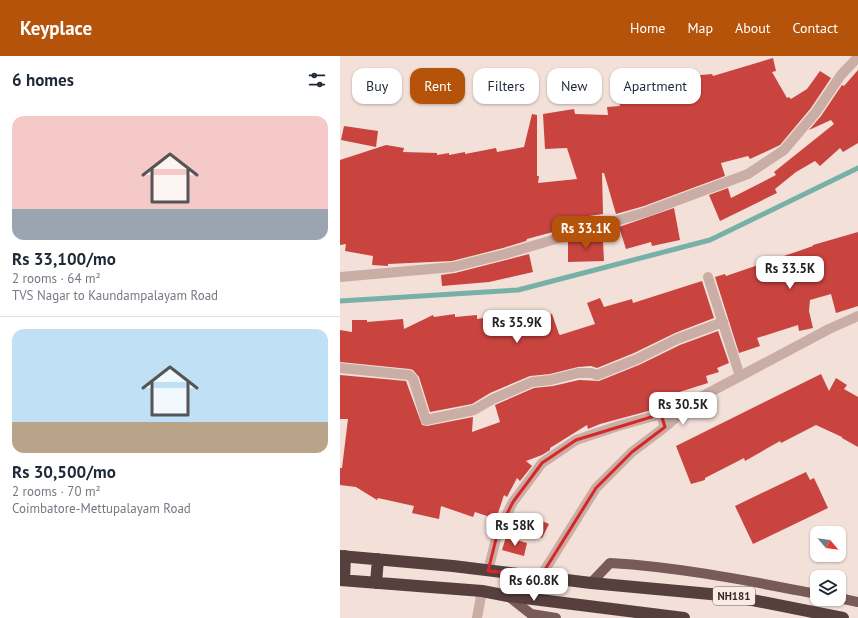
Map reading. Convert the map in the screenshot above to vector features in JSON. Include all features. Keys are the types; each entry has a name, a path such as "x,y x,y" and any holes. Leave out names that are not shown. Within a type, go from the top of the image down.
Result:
{"highway":[{"path":"591,583 453,566 342,556 342,580 482,591 508,596 684,618"},
{"path":"376,583 378,559"},
{"name":"NH181","path":"591,583 732,596 843,618"}],"main road":[{"path":"591,583 610,563 634,564 719,575 810,593"},
{"path":"508,596 531,614 556,618"},
{"path":"846,599 858,602"}],"street":[{"path":"340,277 453,267 505,254 646,212 748,174 784,150 816,112 842,75 858,57"},
{"path":"708,277 740,376"},
{"path":"541,576 596,488 632,452 665,427 699,398 829,329 858,316"},
{"path":"340,368 409,376 413,380 426,420 474,410 493,399 532,382 551,380 578,373 592,373 597,375 638,359 677,339 723,322"},
{"path":"488,571 498,531 514,502 542,463 576,440 618,426 661,414 665,427"},
{"path":"477,618 482,591"}],"highlighted area":[{"path":"661,414 665,427 632,452 596,488 541,576 488,571 498,531 513,502 542,463 576,440"}],"building":[{"path":"773,58 776,71 772,72 787,98 789,97 791,99 807,89 820,71 831,78 811,108 780,145 750,159 748,156 721,163 725,176 644,206 616,214 604,173 602,173 603,214 589,216 590,222 527,239 526,241 503,248 452,261 388,264 388,266 372,265 373,256 345,251 346,244 340,245 340,160 386,145 404,148 403,152 437,153 437,155 449,153 449,155 465,152 465,154 496,148 497,152 524,147 532,114 537,115 538,183 577,179 567,148 545,149 543,114 574,109 575,114 608,115 607,107 620,106 620,104 701,104 701,75 712,74 713,76"},
{"path":"858,70 858,143 843,152 840,148 820,166 815,161 796,172 775,189 777,193 720,221 709,195 728,188 731,198 776,175 774,172 834,124 831,120 809,130 821,116 842,85 844,86"},
{"path":"344,126 378,131 376,147 341,140"},
{"path":"674,208 680,240 652,246 651,242 626,249 619,227"},
{"path":"858,232 858,306 836,313 831,294 810,300 809,311 813,328 799,331 798,325 757,338 760,346 739,353 715,277 725,274 726,276 813,245"},
{"path":"592,235 593,241 603,241 604,261 568,262 568,242"},
{"path":"529,254 533,272 489,282 442,286 441,275 455,273"},
{"path":"702,281 714,318 675,333 634,353 597,368 591,366 578,367 550,374 530,376 490,393 472,404 430,412 419,377 413,370 340,362 340,330 352,332 352,320 367,320 367,322 403,319 404,329 433,315 434,317 455,314 455,317 477,315 477,319 509,314 513,332 541,322 540,318 552,314 560,335 595,324 587,303 600,298 604,307 632,299 633,303"},
{"path":"718,331 729,363 717,368 719,372 706,376 708,383 670,395 673,402 662,405 663,407 600,424 588,429 587,425 550,448 550,450 542,455 526,461 532,466 520,481 517,478 507,497 504,495 496,519 475,512 473,517 441,506 439,519 412,513 414,506 378,498 377,500 356,487 340,485 340,468 342,468 348,419 340,419 340,375 406,381 422,425 427,426 473,417 472,432 500,422 495,405 534,388 553,386 579,380 599,381 639,365 680,345"},
{"path":"821,374 829,391 836,378 847,385 844,389 858,397 858,447 842,437 816,425 781,443 780,441 745,461 744,458 705,478 705,480 691,484 676,446"},
{"path":"806,472 810,480 814,478 828,508 753,544 735,506"},
{"path":"537,519 549,524 542,538 530,532"},
{"path":"506,537 527,543 524,556 502,550"}],"waterway":[{"path":"340,301 518,290 710,240 858,168"}]}
